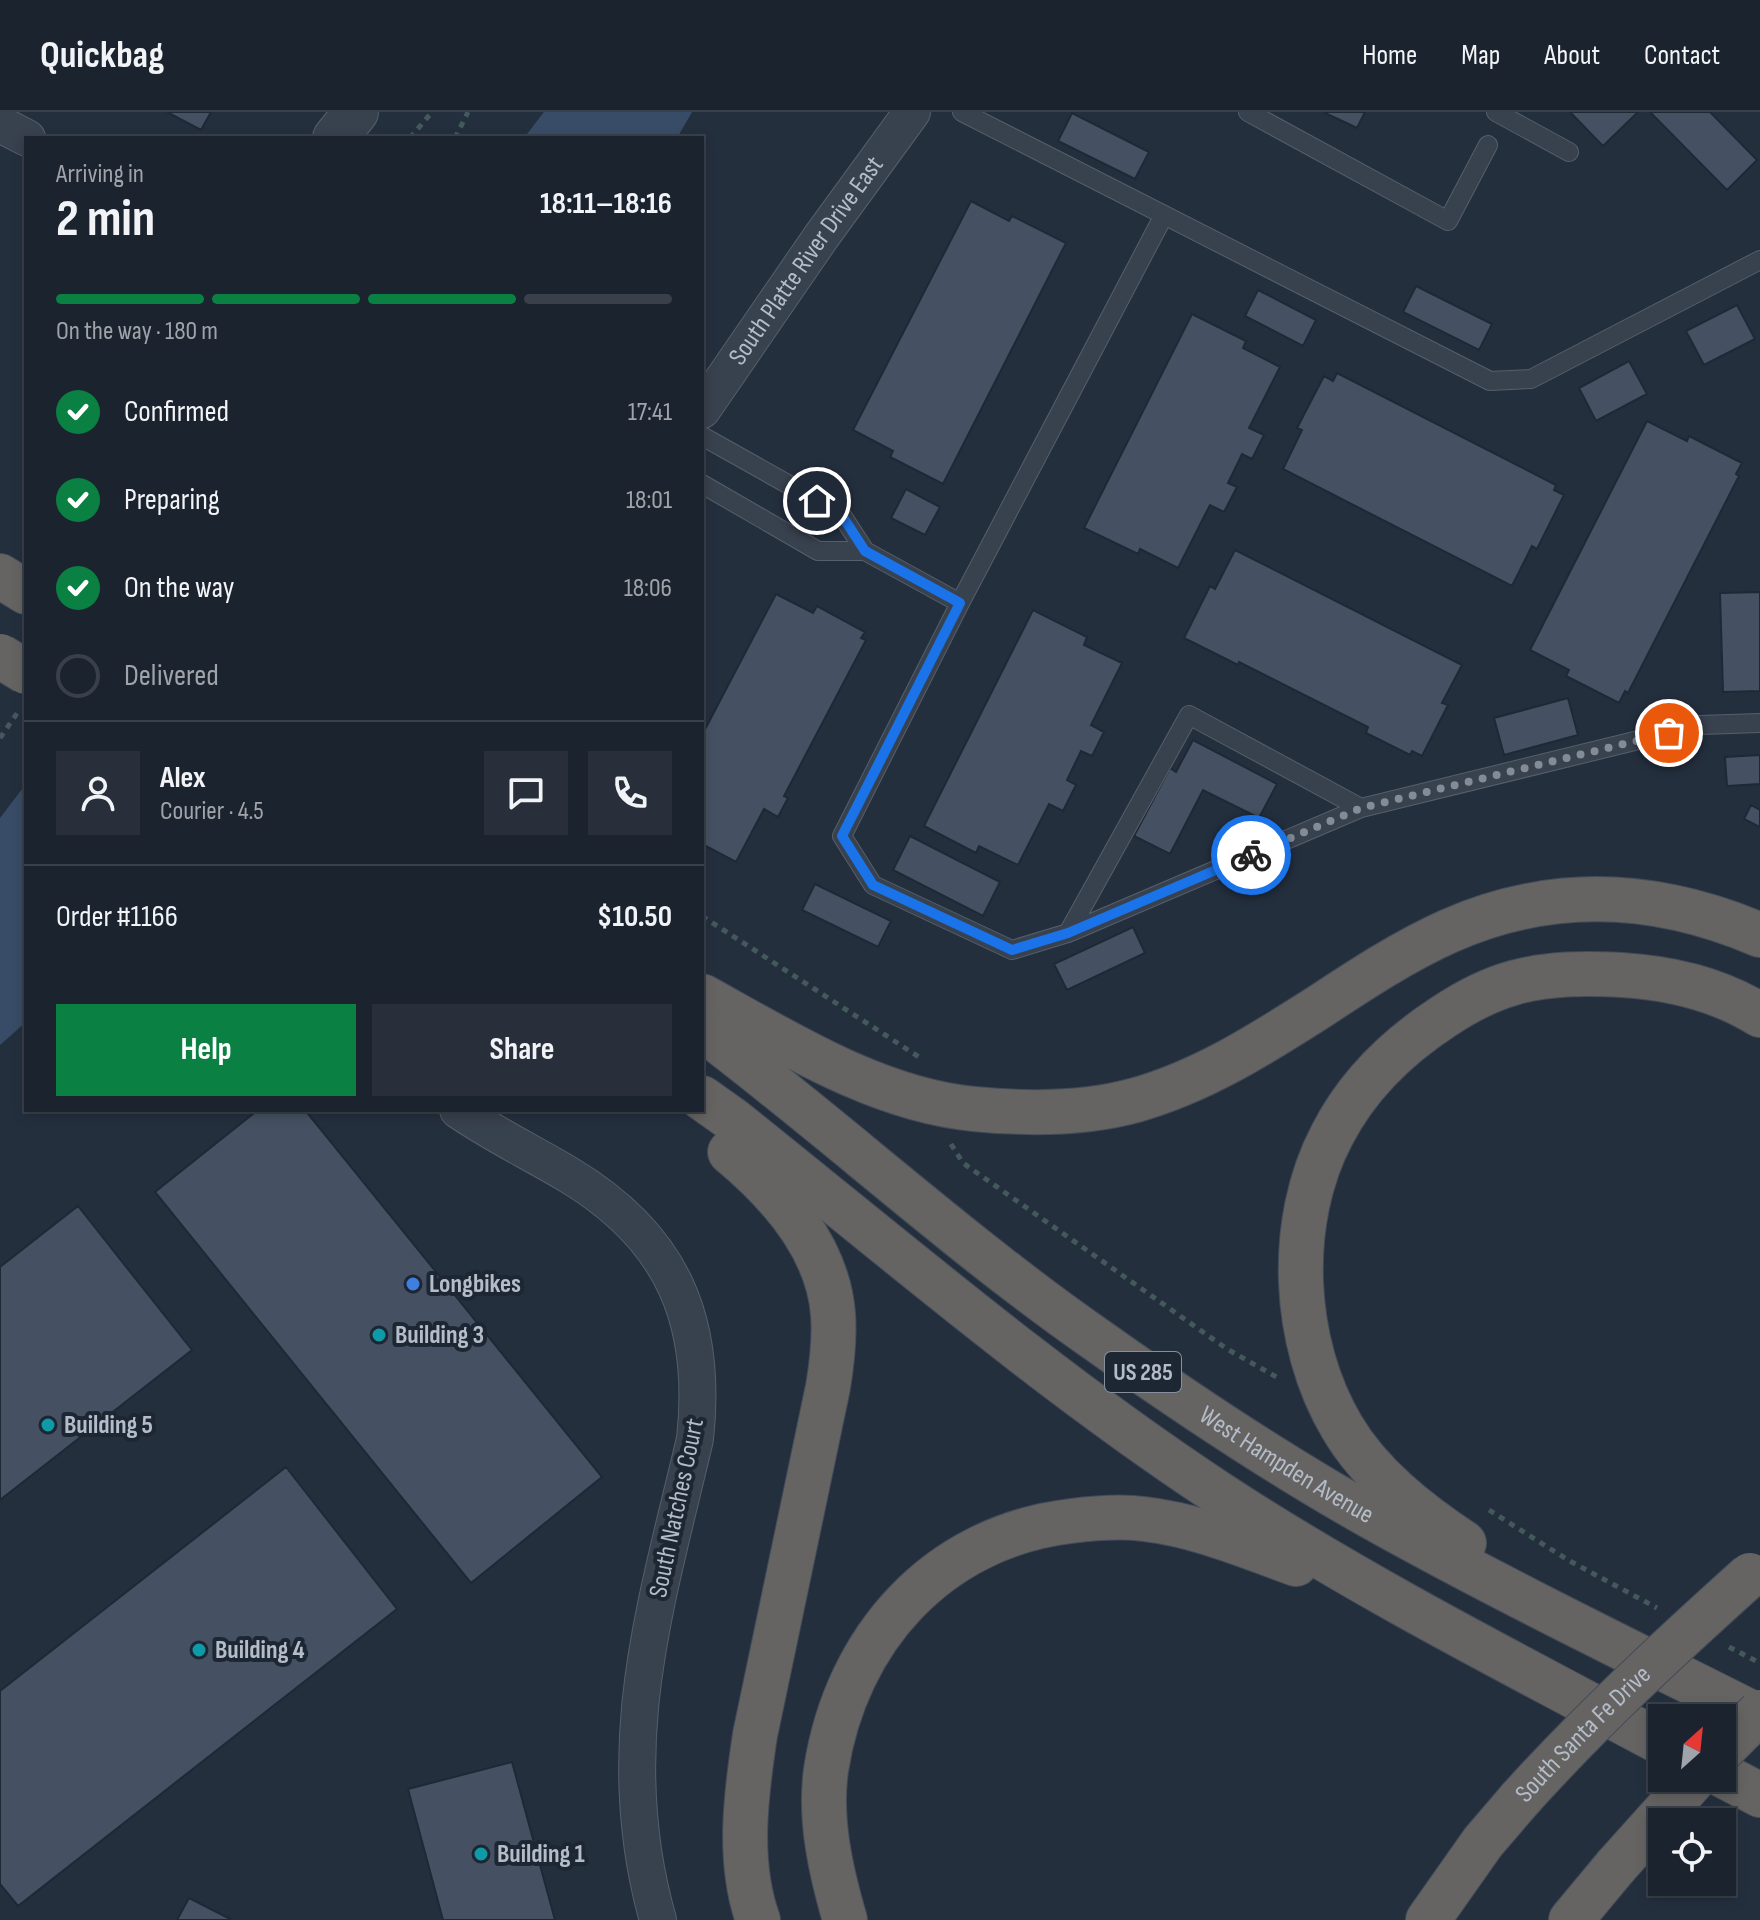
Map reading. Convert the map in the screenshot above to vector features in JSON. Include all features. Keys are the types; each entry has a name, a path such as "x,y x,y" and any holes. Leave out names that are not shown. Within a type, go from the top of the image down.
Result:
{"highway":[{"path":"0,576 24,591"},
{"path":"0,656 24,671"},
{"path":"704,997 856,1076 915,1097 972,1109 1086,1109 1135,1100 1184,1083 1230,1062 1448,931 1531,904 1612,899 1654,902 1695,911 1760,935"},
{"path":"1627,1650 1450,1534 1402,1496 1364,1458 1341,1426 1310,1345 1303,1306 1301,1267 1305,1223 1315,1178 1331,1136 1354,1099 1386,1061 1424,1029 1467,1001 1512,983 1556,974 1597,973 1688,983 1760,1015"},
{"name":"West Hampden Avenue","path":"704,1031 1017,1282 1096,1340 1279,1462 1383,1524 1627,1650 1760,1714"},
{"name":"US 285","path":"704,1099 1048,1371 1215,1491 1300,1546 1391,1599 1648,1736"},
{"path":"681,1112 751,1169 775,1193 815,1253 826,1280 833,1311 834,1346 828,1387 748,1779 748,1869 758,1920"},
{"path":"845,1920 830,1870 826,1823 826,1773 838,1719 854,1676 878,1635 909,1599 947,1566 988,1543 1036,1525 1092,1518 1143,1518 1197,1529 1391,1599"},
{"name":"South Santa Fe Drive","path":"1432,1911 1519,1800 1596,1719 1755,1571"},
{"path":"1736,1737 1760,1714"},
{"path":"1736,1782 1760,1795"},
{"path":"1571,1920 1682,1792"}],"street":[{"path":"337,136 356,112"},
{"name":"South Platte River Drive East","path":"704,407 912,112"},
{"path":"7,700 24,649"},
{"name":"South Natches Court","path":"461,1112 572,1176 619,1210 671,1273 693,1336 699,1405 695,1439 648,1640 641,1681 637,1742 638,1808 647,1874 658,1920"}],"lane":[{"path":"962,112 1490,381 1531,379 1760,260"},
{"path":"1248,112 1448,221 1488,145"},
{"path":"1496,112 1569,152"},
{"path":"1164,215 960,603 842,836 873,885 1012,950 1068,933 1361,808 1700,725 1760,723"},
{"path":"704,437 841,514 865,551 960,603"},
{"path":"704,485 818,551 865,551"},
{"path":"1068,933 1189,715 1361,808"}],"path":[{"path":"412,136 432,112"},
{"path":"456,136 468,112"},
{"path":"0,738 7,700"},
{"path":"704,917 918,1055 939,1127 963,1163 1227,1349 1290,1385 1332,1404"},
{"path":"1478,1503 1568,1560 1664,1611"},
{"path":"1719,1641 1760,1663"}],"water":[{"path":"544,112 692,112 678,136 526,136"},
{"path":"24,787 24,1024 0,1045 0,818"}],"building":[{"path":"167,112 211,112 201,130"},
{"path":"1323,112 1365,112 1357,128"},
{"path":"1570,112 1638,112 1603,146"},
{"path":"1650,112 1710,112 1757,160 1727,190"},
{"path":"1072,113 1149,152 1135,179 1058,141"},
{"path":"971,201 1009,221 1012,216 1066,243 943,484 890,457 893,451 853,430"},
{"path":"1416,286 1492,324 1479,350 1403,312"},
{"path":"1258,290 1316,320 1303,346 1245,316"},
{"path":"1737,305 1755,339 1704,365 1686,331"},
{"path":"1192,314 1246,341 1243,348 1280,367 1249,428 1264,435 1252,459 1242,454 1228,483 1237,487 1224,512 1210,505 1178,568 1140,549 1138,554 1084,528"},
{"path":"1629,361 1647,394 1596,421 1579,388"},
{"path":"1337,373 1556,485 1554,490 1564,495 1537,549 1532,546 1512,586 1283,469 1302,430 1297,428 1324,376 1333,381"},
{"path":"1647,421 1687,441 1689,436 1742,463 1736,474 1739,476 1628,693 1625,691 1619,703 1566,676 1569,670 1530,650"},
{"path":"906,489 940,507 925,535 891,518"},
{"path":"1235,550 1462,665 1442,703 1448,705 1422,756 1412,751 1410,755 1366,733 1368,727 1184,638 1210,586 1215,589"},
{"path":"1760,592 1760,691 1723,692 1720,593"},
{"path":"776,594 813,613 817,606 865,632 861,638 866,640 784,796 788,798 778,817 764,809 736,862 704,845 704,731"},
{"path":"1033,610 1087,637 1084,645 1122,663 1091,725 1104,732 1092,756 1081,751 1067,780 1076,785 1063,811 1049,804 1018,865 979,846 976,853 924,826"},
{"path":"1568,698 1578,735 1504,755 1494,718"},
{"path":"1193,740 1277,784 1259,818 1203,790 1170,854 1134,836 1170,768 1176,772"},
{"path":"1760,755 1760,784 1727,786 1725,757"},
{"path":"1751,805 1760,810 1760,827 1744,819"},
{"path":"910,836 1000,882 983,916 893,870"},
{"path":"815,884 891,921 878,947 802,910"},
{"path":"1133,927 1145,953 1067,990 1054,964"},
{"name":"Building 3","path":"255,1112 307,1112 602,1477 471,1583 155,1192"},
{"name":"Building 5","path":"78,1206 192,1350 0,1500 0,1267"},
{"name":"Building 4","path":"286,1467 397,1609 18,1906 0,1884 0,1691"},
{"name":"Building 1","path":"512,1762 555,1920 443,1920 408,1789"},
{"path":"189,1898 232,1920 177,1920"}],"way so far":[{"path":"1251,855 1361,808 1669,733"}],"place":[{"name":"Longbikes","path":"413,1284"},
{"name":"Building 3","path":"379,1335"},
{"name":"Building 5","path":"48,1425"},
{"name":"Building 4","path":"199,1650"},
{"name":"Building 1","path":"481,1854"}],"route":[{"path":"817,501 841,514 865,551 960,603 842,836 873,885 1012,950 1068,933 1251,855"}]}
